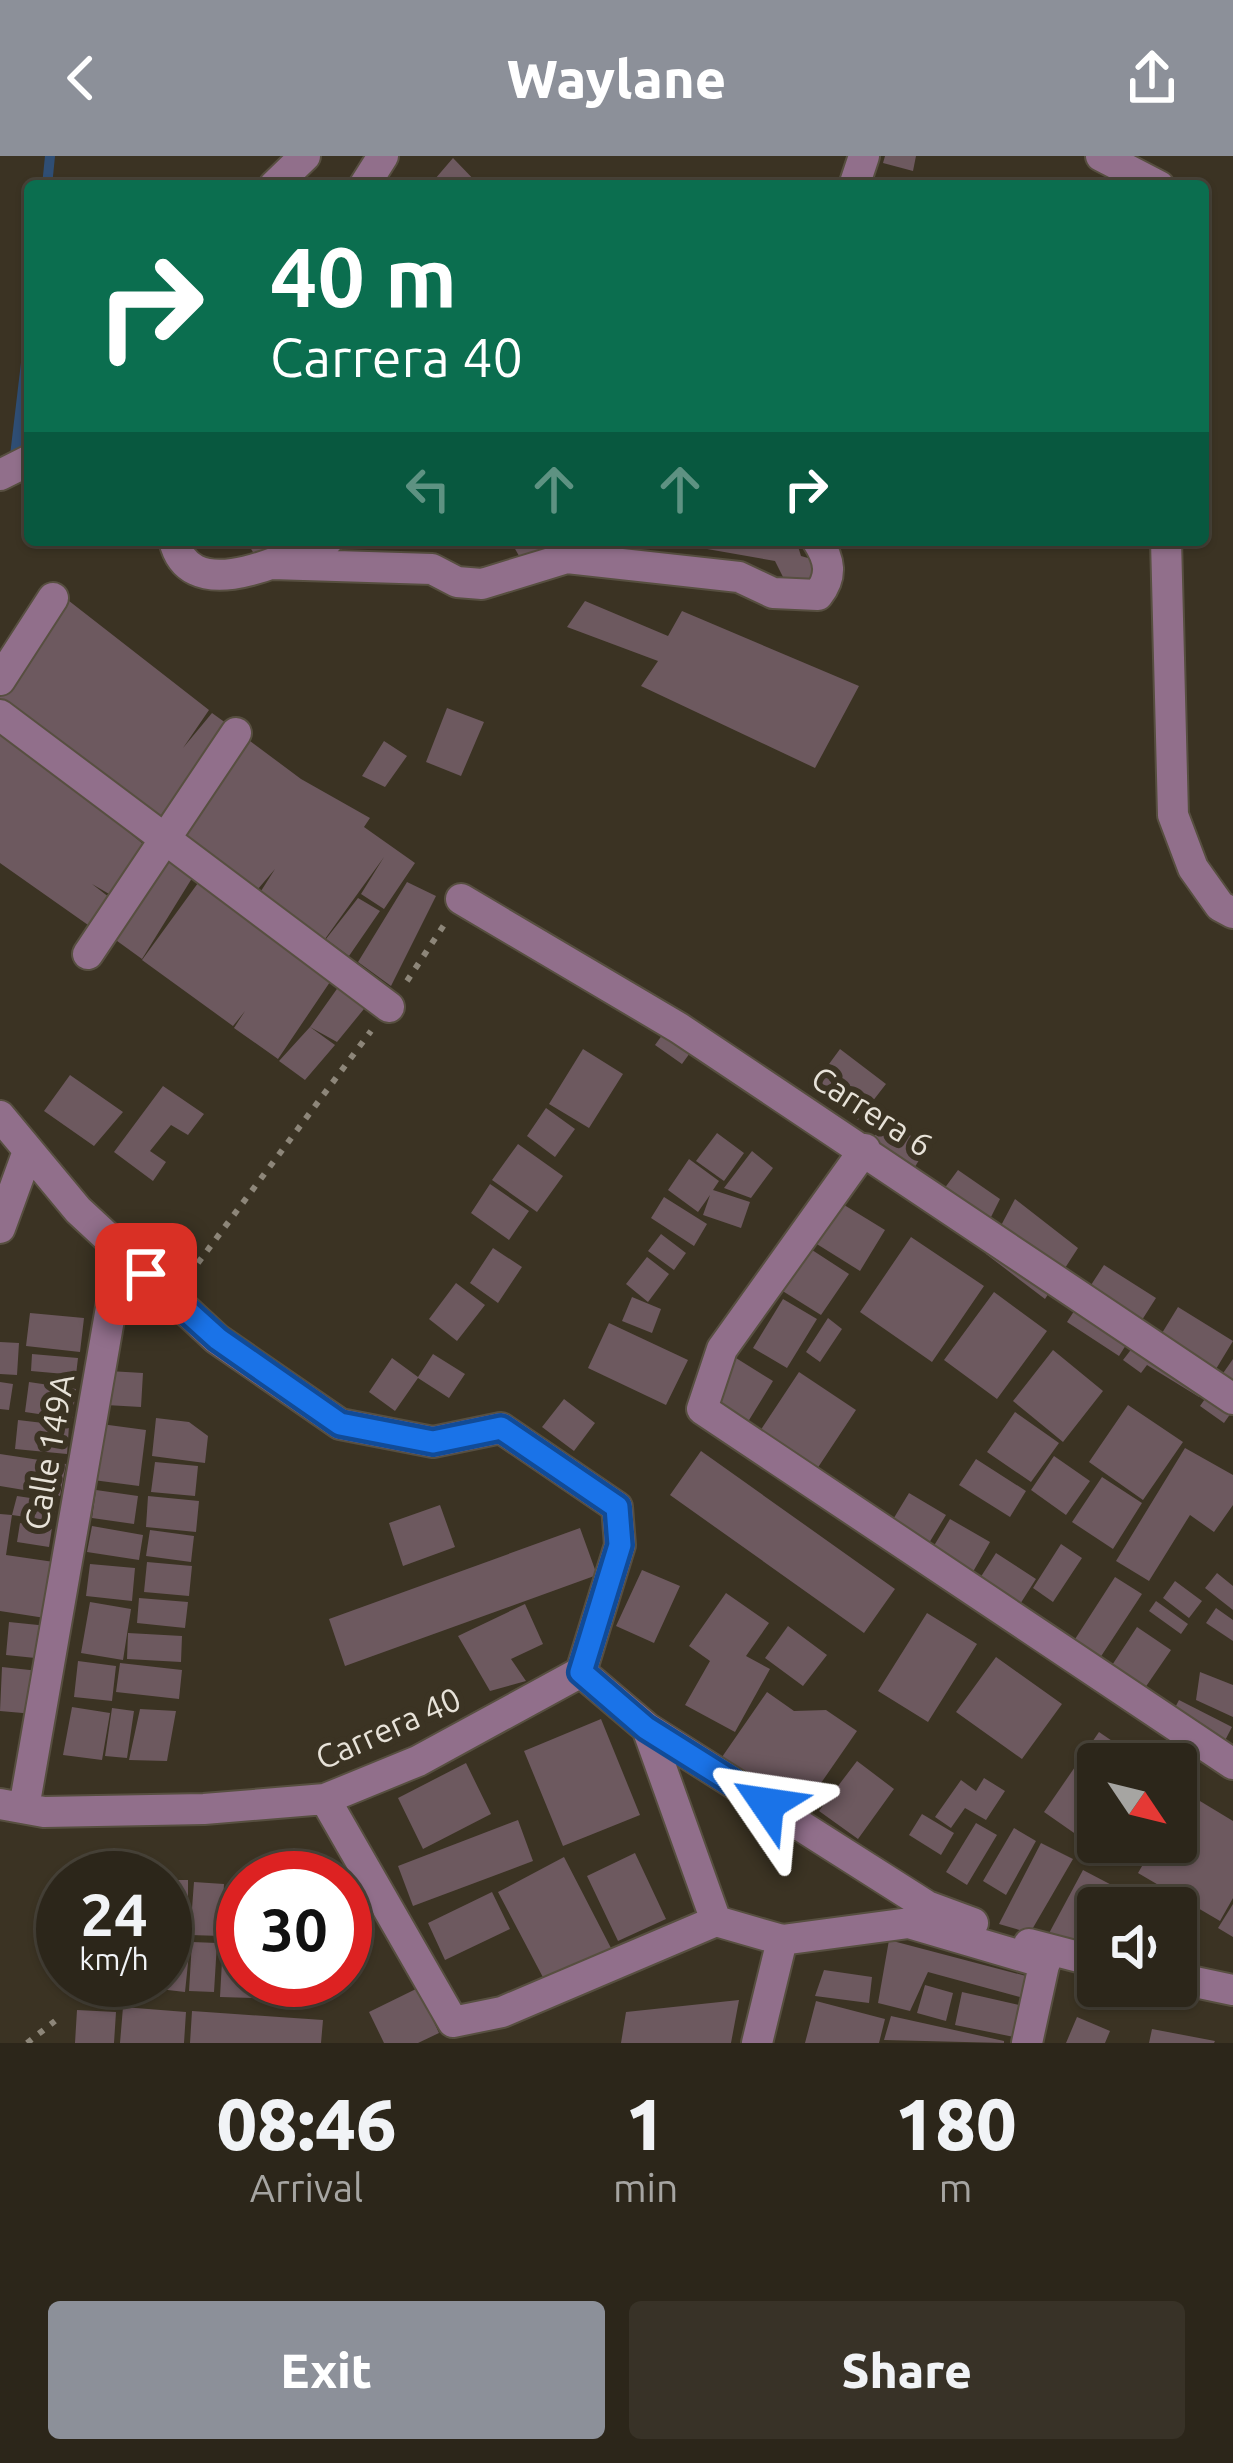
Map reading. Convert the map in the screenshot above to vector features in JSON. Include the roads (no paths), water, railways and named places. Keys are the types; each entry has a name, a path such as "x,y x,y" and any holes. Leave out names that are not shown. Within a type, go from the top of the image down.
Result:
{"street":[{"path":"280,180 305,156"},
{"path":"1100,156 1147,180"},
{"path":"176,546 178,556 193,570 220,576 272,564 432,555 457,581 482,584 567,559 739,577 773,593 818,595 828,583 829,563 820,546"},
{"path":"272,564 314,546"},
{"path":"1166,546 1173,815 1193,868 1220,905 1233,913"},
{"path":"0,680 53,598"},
{"path":"0,715 389,1007"},
{"path":"88,954 236,733"},
{"name":"Carrera 6","path":"461,899 679,1028 1233,1399"},
{"path":"0,1116 27,1154 218,1339 340,1424 433,1442 501,1428 579,1476 617,1507 620,1545 597,1605 581,1672 646,1728 927,1906 1046,1957"},
{"path":"865,1149 722,1349 702,1409 1233,1764"},
{"path":"0,1228 27,1154"},
{"name":"Calle 149A","path":"12,1806 121,1250"},
{"name":"Carrera 40","path":"12,1806 204,1809 326,1799 418,1761 581,1672"},
{"path":"646,1728 716,1921"},
{"path":"326,1799 453,2022 502,2012 716,1921 782,1940 909,1923 1046,1957 1077,1960"},
{"path":"757,2043 782,1940"},
{"path":"1027,2043 1046,1957"},
{"path":"1197,1982 1233,1990"}],"waterway":[{"path":"48,180 50,156"},
{"path":"14,464 24,380"}]}
